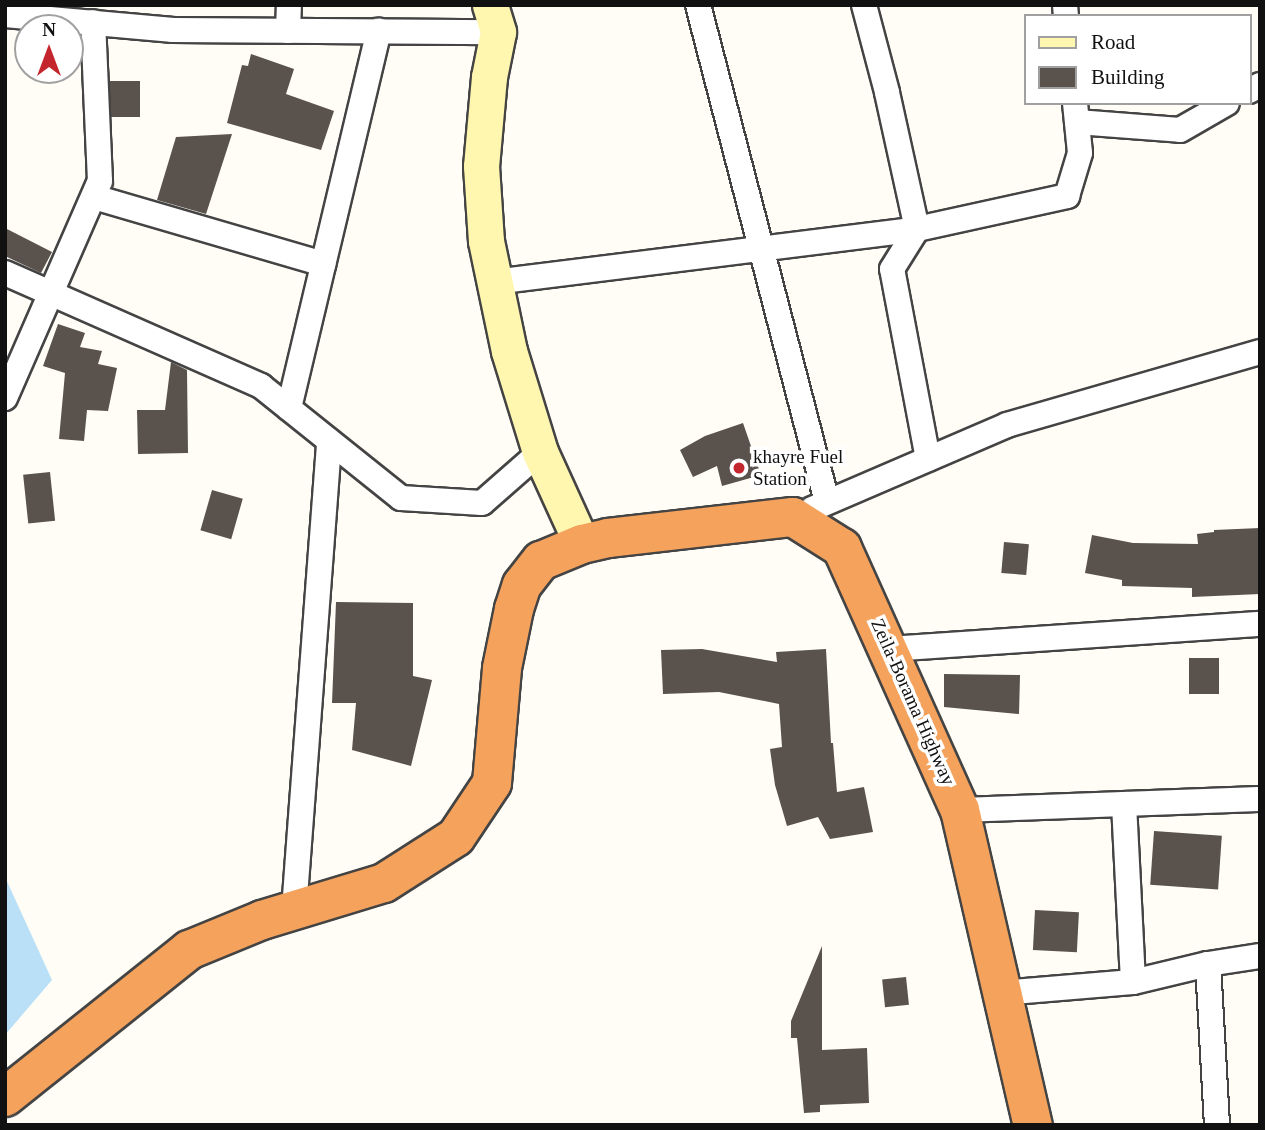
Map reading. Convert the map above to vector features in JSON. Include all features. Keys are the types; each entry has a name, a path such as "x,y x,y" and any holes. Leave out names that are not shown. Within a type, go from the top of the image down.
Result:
{"highway":[{"path":"5,1097 189,950 294,910 384,883 456,837 492,783 502,668 522,585 541,561 582,544 793,517"},
{"name":"Zeila-Borama Highway","path":"793,517 842,548 890,649 960,810 1033,1125"}],"street":[{"path":"288,31 289,5"},
{"path":"698,5 827,502"},
{"path":"864,5 887,92 917,229 892,269 928,459"},
{"path":"5,15 93,22 173,17 288,31 379,31 494,19 481,166 486,241 509,351 540,452 582,544"},
{"path":"5,398 54,294 100,181 93,22"},
{"path":"289,408 379,31"},
{"path":"495,282 917,229 1067,196 1080,153 1076,113 1180,130 1224,105"},
{"path":"94,197 323,264"},
{"path":"5,272 261,386 401,498 482,503 540,452"},
{"path":"793,517 1007,425 1260,352"},
{"path":"294,910 329,441"},
{"path":"890,649 1260,624"},
{"path":"960,810 1260,799"},
{"path":"1124,804 1133,982"},
{"path":"1001,993 1133,982 1208,964 1260,956"},
{"path":"1208,964 1217,1125"}],"water":[{"path":"5,877 52,980 5,1035"}],"building":[{"path":"251,54 294,69 286,94 334,111 321,150 227,123 242,65 248,66"},
{"path":"110,81 140,81 140,117 110,117"},
{"path":"232,134 206,214 157,200 176,137"},
{"path":"5,228 52,252 41,273 5,256"},
{"path":"58,324 85,333 80,347 102,351 98,364 117,368 108,411 87,410 84,441 59,439 65,373 43,366"},
{"path":"171,362 187,370 188,453 138,454 137,410 165,410"},
{"path":"743,423 761,475 722,486 717,466 693,477 680,450 705,436"},
{"path":"50,472 55,521 28,524 23,475"},
{"path":"212,490 243,499 231,539 200,530"},
{"path":"1260,528 1260,594 1192,597 1192,588 1122,586 1122,580 1085,573 1092,535 1133,543 1198,544 1197,534 1214,530"},
{"path":"1004,542 1029,544 1026,575 1001,573"},
{"path":"336,602 413,603 413,676 432,680 411,766 352,750 356,703 332,703"},
{"path":"702,649 777,662 776,652 826,649 831,743 837,792 864,787 873,832 830,839 818,817 787,826 775,785 770,749 782,747 779,704 719,692 663,694 661,650"},
{"path":"1189,658 1219,658 1219,694 1189,694"},
{"path":"944,674 1020,675 1019,714 944,707"},
{"path":"1154,831 1222,836 1218,890 1150,885"},
{"path":"1035,910 1079,912 1077,952 1033,950"},
{"path":"822,946 822,1050 867,1048 869,1103 820,1105 820,1112 804,1113 797,1038 791,1038 791,1021"},
{"path":"906,977 909,1005 885,1007 882,980"}],"place":[{"name":"khayre Fuel Station","path":"739,468"}]}
